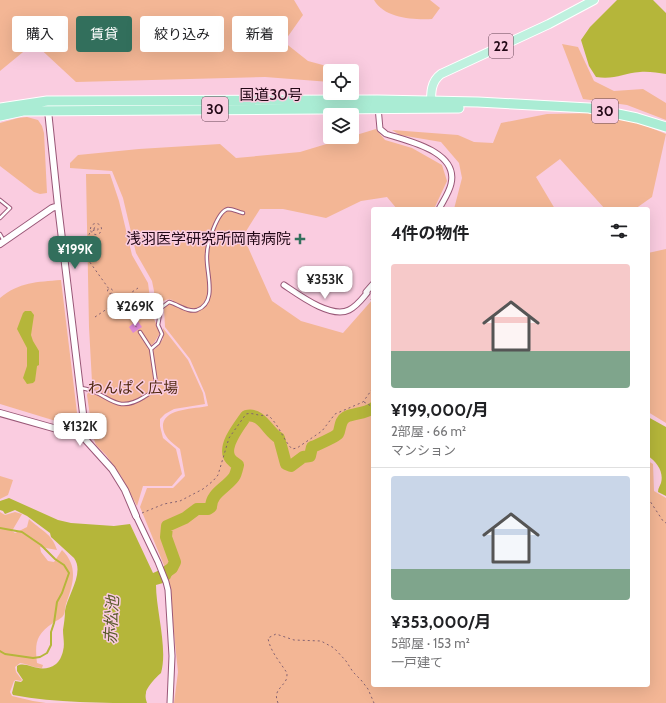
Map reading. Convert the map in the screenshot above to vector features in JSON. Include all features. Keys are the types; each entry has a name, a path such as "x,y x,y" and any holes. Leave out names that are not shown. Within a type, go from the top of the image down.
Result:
{"highway":[{"name":"国道30号","path":"0,108 47,101 431,105 478,102 589,108 637,118 666,127"},
{"name":"国道30号","path":"0,116 23,111 47,110 378,104"}],"main road":[{"name":"22","path":"431,105 434,82 441,74 549,24 594,0"}],"street":[{"path":"47,101 85,430 84,438"},
{"path":"378,104 380,129 382,131 386,134 436,152 449,166 452,174 452,183 449,192 440,207"},
{"path":"2,243 52,208 58,206"},
{"path":"284,286 312,304 339,312 348,311 357,306 368,293 366,292 371,286"},
{"path":"0,413 84,438 116,474 129,499 166,582 172,656 170,703"}],"lane":[{"path":"0,200 10,208 0,218"},
{"path":"151,349 158,343 162,334 158,325 161,308 165,304 169,302 192,311 196,311 204,306 209,297 210,288 206,256 208,244 217,221 220,214 225,210 230,209 243,213"},
{"path":"0,234 2,243"},
{"path":"80,388 92,389 119,405 138,401 155,388 156,384 151,349 140,332"}],"path":[{"path":"91,232 94,234 99,234 101,229 100,226 97,223 92,225 90,229 89,261 109,288 113,290 112,293 140,332"},
{"path":"109,288 108,292 112,293"},
{"path":"95,317 138,288"},
{"path":"136,516 164,504 180,500 203,489 213,481 218,475 229,438 246,414 251,413 260,417 268,415 276,422 287,443 292,449 297,448 322,431 335,414 363,402 371,391"},
{"path":"363,402 371,406"},
{"path":"650,501 663,521 666,522"},
{"path":"278,703 276,698 277,692 286,680 287,673 273,653 269,643 268,638 276,634 294,640 321,641 334,648 368,689 374,703"}],"green space":[{"path":"0,0 294,0 303,15 288,36 288,16 232,16 232,52 288,52 288,45 308,61 323,65 323,81 265,77 76,82 44,52 68,52 68,16 12,16 12,52 23,52 0,71"},
{"path":"374,0 430,0 440,8 432,19 416,19 400,17 385,11"},
{"path":"562,44 578,47 594,81 614,91 643,89 666,103 666,120 627,105 583,99"},
{"path":"594,113 634,121 666,134 652,197 638,207 603,207 560,159 536,177 554,207 455,207 462,178 459,163 441,142 400,135 392,130 458,135 474,142 493,143 501,123 547,114"},
{"path":"27,117 38,120 44,133 47,193 40,194 34,192 0,166 0,123"},
{"path":"376,129 385,140 412,148 442,165 447,181 435,207 395,207 387,197 361,201 326,218 283,209 260,209 243,236 272,301 301,321 343,333 371,301 371,687 650,687 650,462 653,464 654,491 666,498 666,703 174,703 178,672 168,575 140,507 147,488 173,488 185,476 180,449 173,444 164,432 163,424 165,419 175,412 208,406 205,393 190,359 165,327 164,309 167,305 172,303 173,300 169,299 164,301 160,306 157,315 156,313 152,281 136,253 123,198 112,171 70,168 70,163 78,155 139,149 220,144 236,158 300,152 326,144 359,144 359,134"},
{"name":"わんぱく広場","path":"86,174 110,174 119,201 132,255 148,283 152,314 160,333 154,343 147,349 155,349 163,339 163,328 188,360 203,393 205,404 174,409 160,419 163,438 176,449 182,474 172,486 143,486 137,506 121,476 106,455 96,445 93,437 87,395 92,382 89,327"},
{"path":"666,249 666,423 650,413 650,253"},
{"path":"61,280 78,421 72,425 0,404 0,298 21,286 36,282"},
{"path":"0,476 13,480 8,495 0,499"},
{"path":"0,512 5,515 15,512 22,514 12,531 15,533 27,527 29,519 49,536 55,544 57,550 40,547 41,552 48,561 54,562 62,550 67,556 73,569 71,590 64,615 47,627 40,636 36,645 37,663 43,665 42,668 20,663 15,667 16,672 22,680 14,681 10,692 12,696 46,703 0,703"}],"water":[{"path":"617,0 653,0 666,13 666,74 643,72 608,78 596,77 589,66 581,40 590,27"},
{"path":"25,311 31,311 34,315 31,335 39,351 39,365 37,366 35,381 27,384 23,378 27,366 27,348 17,329"},
{"path":"650,418 666,427 666,496 658,492 662,475 654,461 650,458"},
{"name":"赤松池","path":"9,498 58,520 71,523 114,526 130,524 153,573 172,565 176,566 170,579 156,585 163,663 161,673 146,691 147,703 96,703 30,698 13,695 12,693 15,681 21,682 23,680 17,671 17,666 25,665 45,669 56,664 60,659 64,646 63,630 66,605 77,577 78,570 74,558 51,537 50,533 27,516 15,510 5,514 0,510 0,501"}],"building":[{"path":"137,320 142,327 133,333 129,327"}],"waterway":[{"path":"162,575 172,568 175,562 166,537 167,526 185,518 197,509 208,509 211,507 213,498 216,494 234,477 238,465 230,457 228,451 233,435 246,416 256,417 261,420 279,438 286,464 291,466 303,457 310,456 312,447 338,434 341,423 346,417 371,409"},
{"path":"0,528 22,532 41,545 55,559 64,565 69,573 57,602 51,632 51,645 47,653 40,657 33,658 5,654 0,651"}],"place":[{"name":"浅羽医学研究所岡南病院","path":"300,239"}]}
